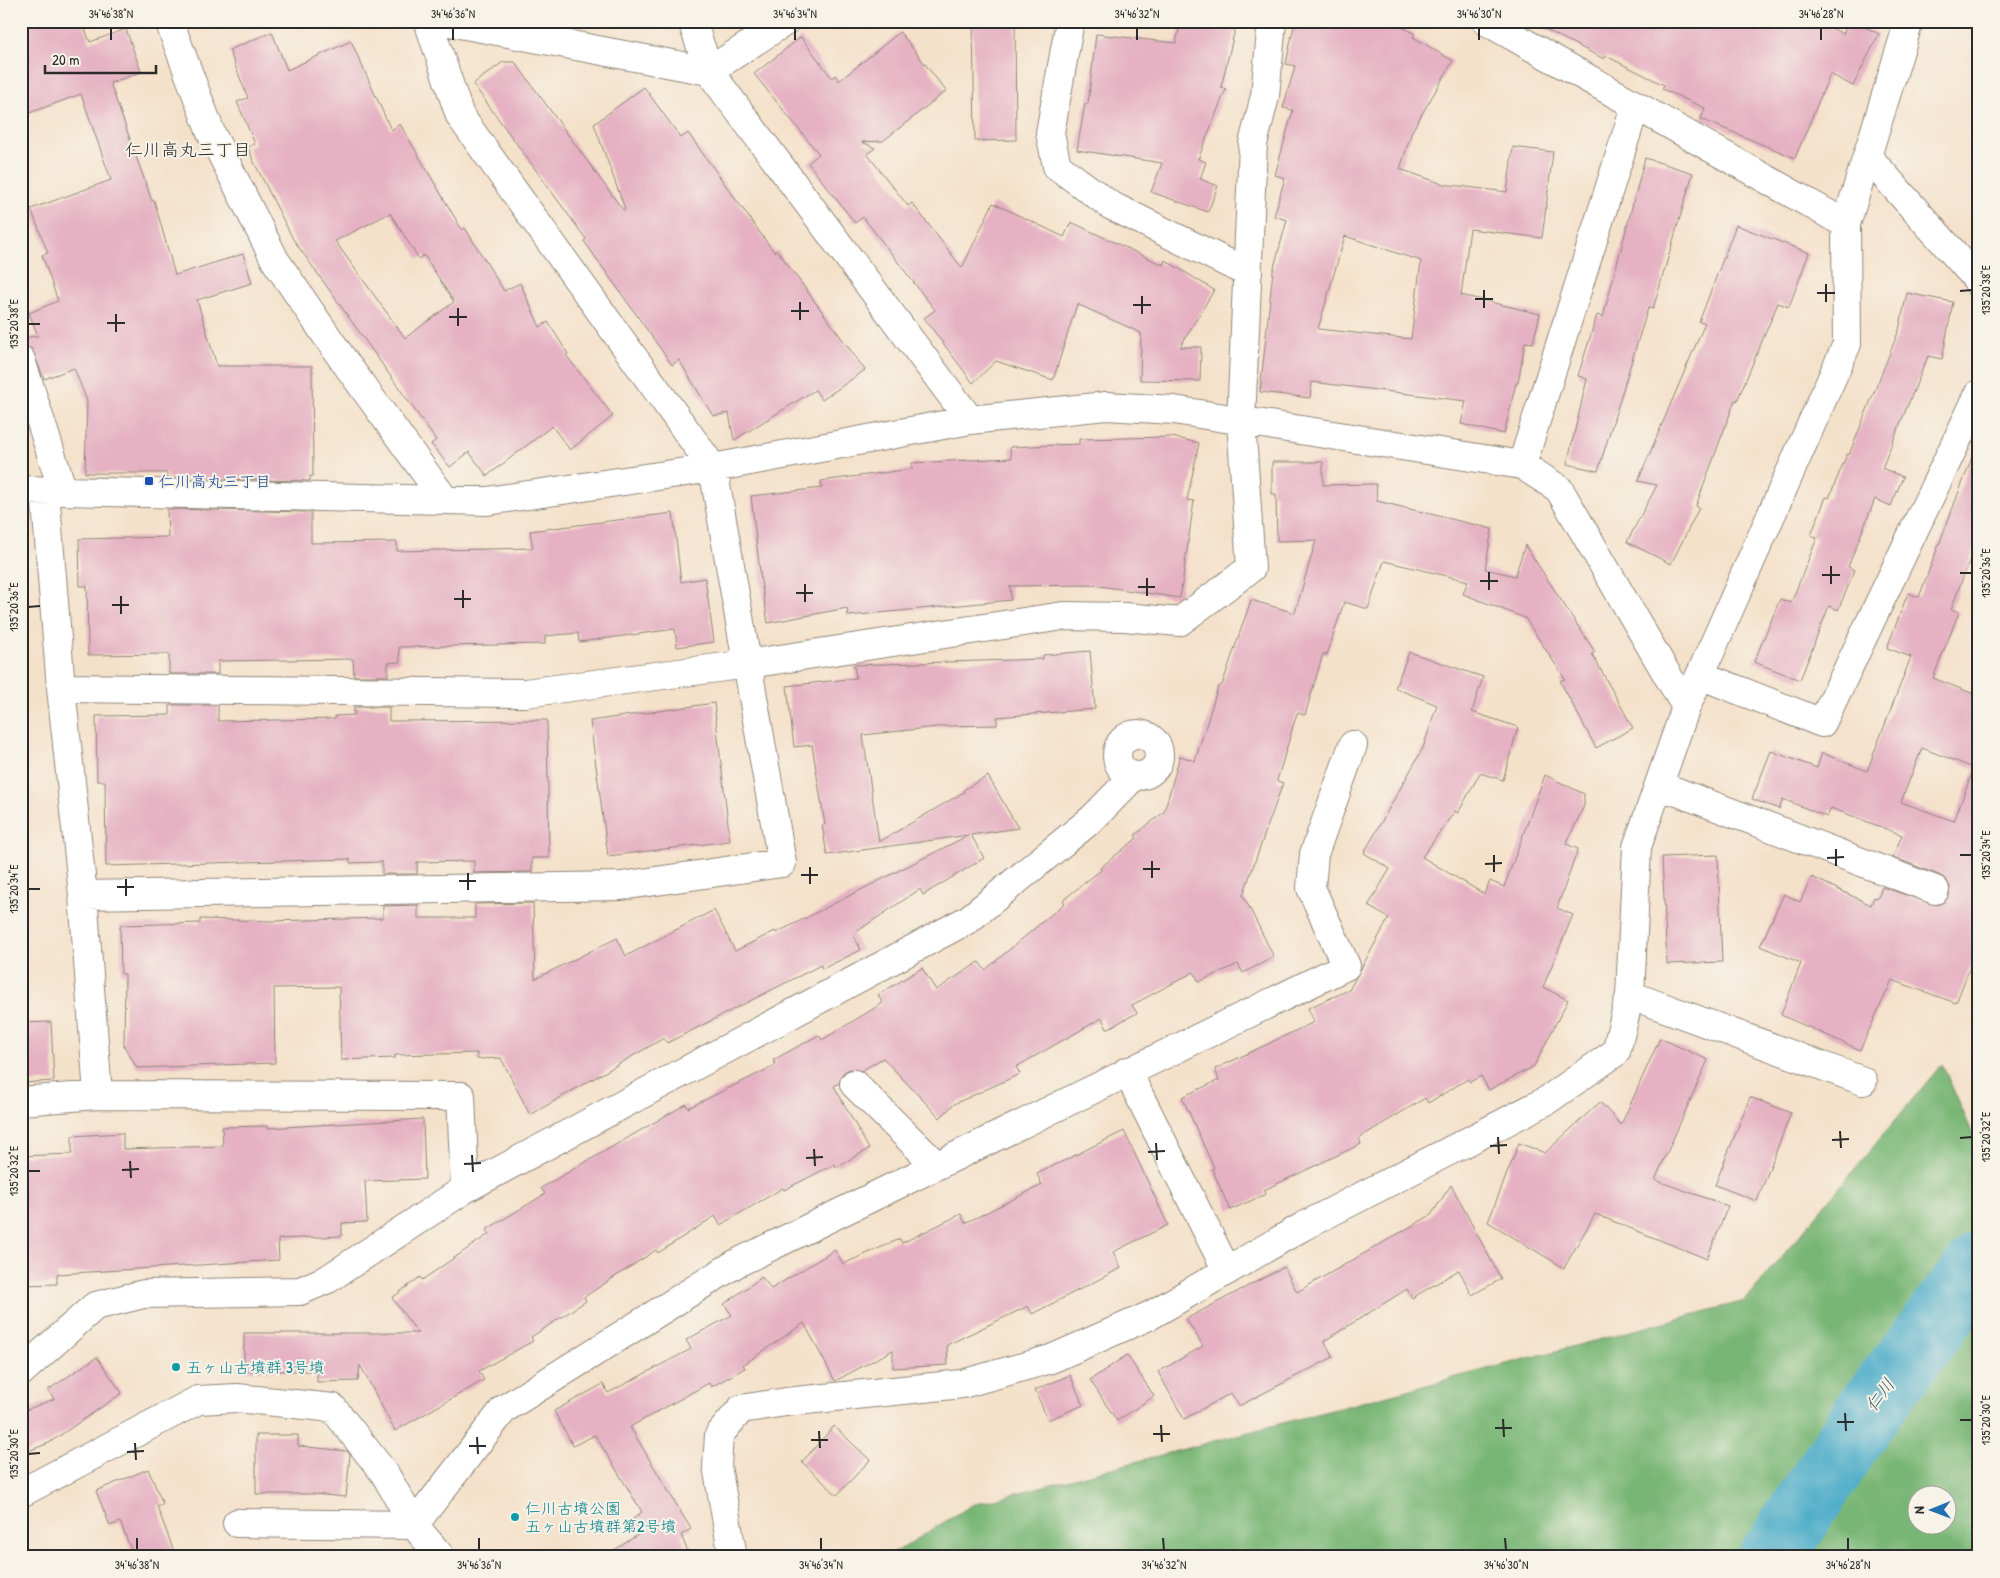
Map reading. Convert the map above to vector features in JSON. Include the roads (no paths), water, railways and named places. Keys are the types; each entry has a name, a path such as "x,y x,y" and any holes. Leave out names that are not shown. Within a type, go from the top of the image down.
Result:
{"street":[{"path":"169,21 210,133 275,260 339,354 445,500"},
{"path":"83,895 621,886 782,864 713,468 460,116 428,21"},
{"path":"444,21 709,71 786,21"},
{"path":"692,21 709,71 970,420"},
{"path":"1070,21 1050,133 1057,166 1110,205 1248,272"},
{"path":"61,688 525,693 748,664 1063,616 1126,617 1179,622 1251,568 1242,420 1253,144 1265,96 1272,21"},
{"path":"1486,21 1635,107 1846,224"},
{"path":"733,1557 717,1466 718,1435 741,1409 786,1402 962,1384 1051,1359 1151,1315 1302,1227 1546,1101 1616,1052 1630,994 1638,846 1686,707 1847,344 1846,224 1909,21"},
{"path":"1522,465 1635,107"},
{"path":"1868,157 1976,277 1979,284"},
{"path":"21,360 43,491 83,895 98,1095"},
{"path":"1700,675 1822,723 1979,394"},
{"path":"43,491 487,501 713,468 970,420 1106,406 1174,410 1522,465 1559,489 1686,707"},
{"path":"414,1525 504,1409 735,1264 1127,1071 1346,966 1311,888 1314,854 1353,745"},
{"path":"21,1372 95,1306 144,1294 300,1291 328,1279 466,1189 969,919 1093,818 1134,776"},
{"path":"1659,785 1935,890"},
{"path":"1630,994 1863,1081"},
{"path":"1127,1071 1227,1271"},
{"path":"854,1084 936,1165"},
{"path":"21,1101 98,1095 461,1096 466,1189"},
{"path":"21,1493 198,1400 237,1398 332,1408 385,1474 414,1525 441,1557"},
{"path":"237,1523 414,1525"}],"waterway":[{"name":"仁川","path":"1772,1557 1867,1413 1979,1265"}],"place":[{"name":"仁川高丸三丁目","path":"149,481"},
{"name":"五ヶ山古墳群 3号墳","path":"176,1367"},
{"name":"仁川古墳公園 五ヶ山古墳群第2号墳","path":"515,1517"}],"district":[{"name":"仁川高丸三丁目","path":"188,150"}]}
